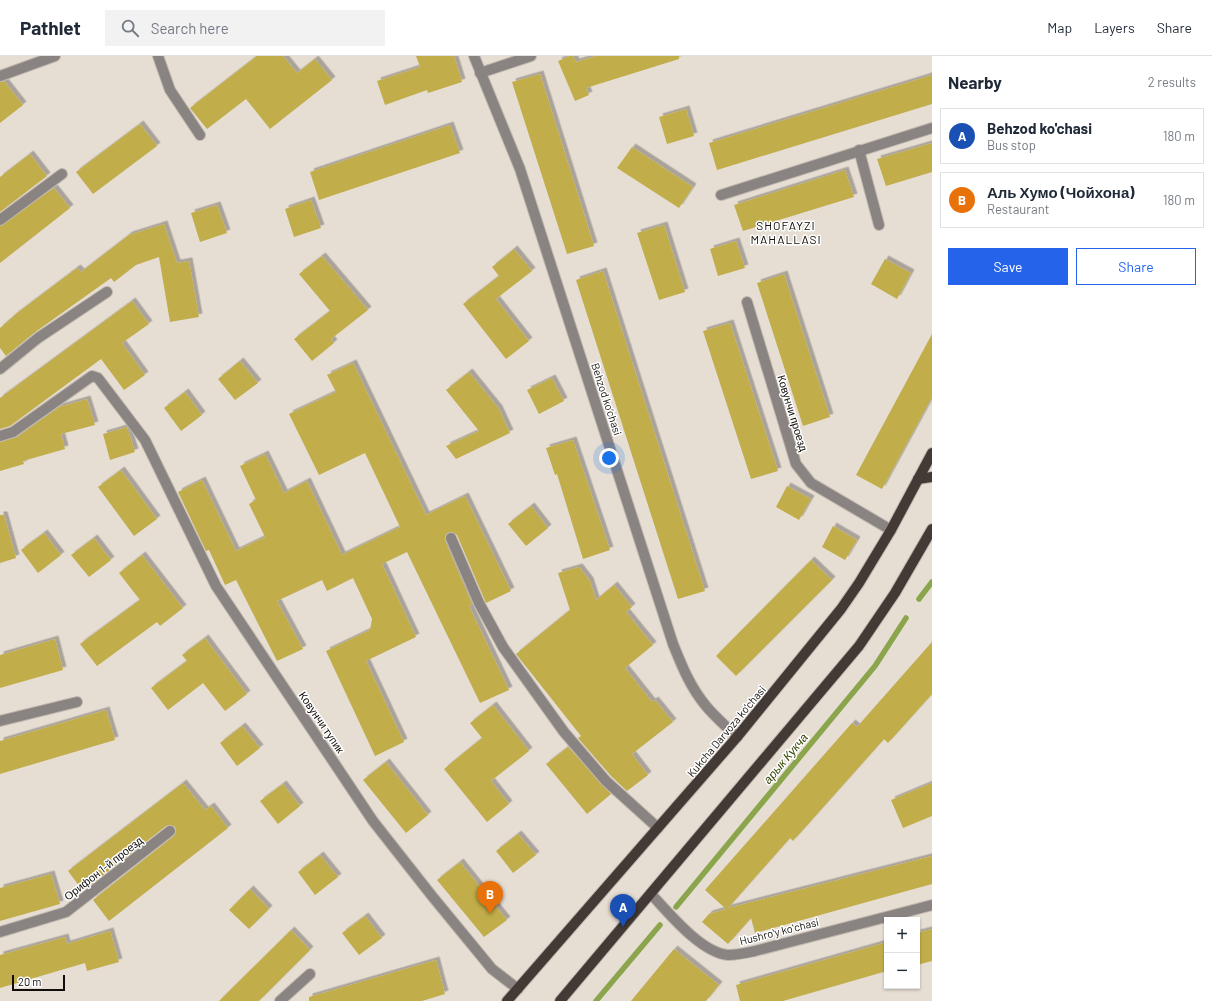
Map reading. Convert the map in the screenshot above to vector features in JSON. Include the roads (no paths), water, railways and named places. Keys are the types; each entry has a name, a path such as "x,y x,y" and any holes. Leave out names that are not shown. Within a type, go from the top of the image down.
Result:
{"main road":[{"name":"Kukcha Darvoza ko'chasi","path":"507,1001 737,737 840,609 859,583 891,530 932,453"},
{"path":"918,479 932,477"},
{"path":"560,1001 859,646 895,593 932,529"}],"street":[{"path":"0,76 55,56"},
{"path":"158,56 170,90 200,135"},
{"name":"Behzod ko‘chasi","path":"474,56 520,169 673,644 684,672 694,691 707,708 737,737"},
{"path":"480,73 531,56"},
{"path":"721,195 932,128"},
{"path":"859,150 879,226"},
{"path":"0,220 62,174"},
{"path":"0,368 38,338 107,292"},
{"name":"Ковунчи проезд","path":"747,302 796,464 811,483 891,530"},
{"name":"Ковунчи тупик","path":"0,436 13,432 92,376 96,376 145,440 216,586 373,821 492,969 518,988"},
{"path":"451,538 480,603 503,647 564,732 606,781 658,828"},
{"path":"0,722 78,702"},
{"name":"Орифон 1-й проезд","path":"0,932 66,912 170,831"},
{"name":"Hushroʻy koʻchasi","path":"651,894 678,923 708,948 727,955 755,951 932,905"},
{"path":"280,1001 310,974"}],"waterway":[{"name":"арык Кукча","path":"919,599 932,582"},
{"name":"арык Кукча","path":"676,907 875,666 906,618"},
{"name":"арык Кукча","path":"596,1001 660,925"}],"place":[{"name":"Аль Хумо (Чойхона)","path":"490,914"},
{"name":"Behzod ko'chasi","path":"623,927"}],"district":[{"name":"SHOFAYZI MAHALLASI","path":"786,232"}]}
